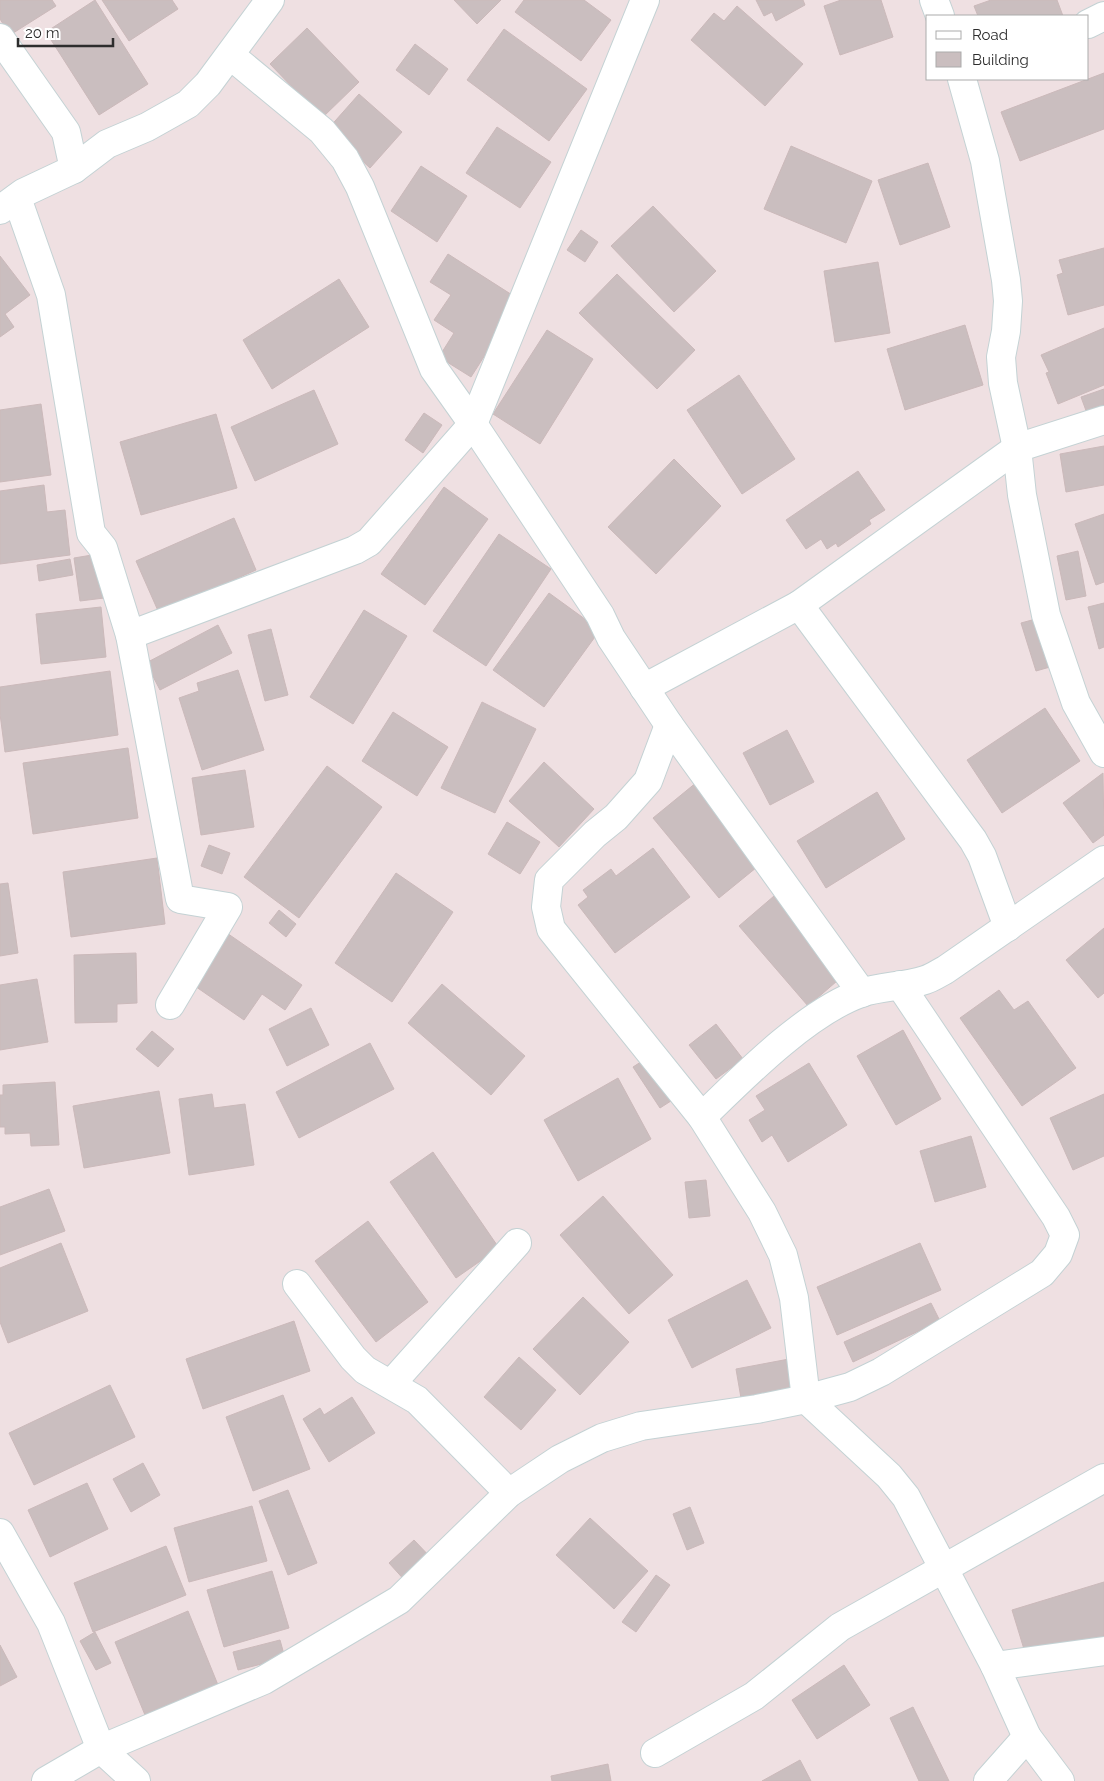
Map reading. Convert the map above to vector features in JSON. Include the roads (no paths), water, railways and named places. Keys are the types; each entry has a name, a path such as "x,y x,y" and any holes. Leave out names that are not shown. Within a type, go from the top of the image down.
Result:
{"street":[{"path":"170,1005 228,907 180,899 130,635 103,548 91,532 51,295 8,204 74,169 107,144 146,127 188,104 208,84 270,0"},
{"path":"130,635 355,550 369,542 473,424 645,0"},
{"path":"934,0 940,15"},
{"path":"1089,24 1104,16"},
{"path":"0,38 66,132 74,169"},
{"path":"230,55 322,131 345,159 360,186 434,369 473,424 600,615 611,638 669,725 862,992"},
{"path":"972,86 1006,280 1008,301 1006,331 1001,357 1003,382 1017,448 1022,495 1046,615 1076,703 1104,753"},
{"path":"644,688 799,605 1017,448 1104,420"},
{"path":"799,605 973,840 982,856 1008,927"},
{"path":"669,725 648,781 616,817 595,834 549,880 546,906 552,929 564,947 702,1117 762,1212 783,1254 799,1328 806,1399 889,1476 906,1498 995,1666 1027,1737 1060,1781"},
{"path":"702,1117 738,1082 799,1030 832,1006 862,992 924,980 945,970 1104,860"},
{"path":"46,1781 101,1749 264,1680 399,1600 509,1493 560,1460 602,1438 633,1428 806,1399 850,1387 881,1372 1042,1273 1058,1254 1065,1234 900,985"},
{"path":"391,1384 517,1243"},
{"path":"297,1284 353,1358 366,1370 417,1400 509,1493"},
{"path":"655,1753 754,1696 840,1627 943,1567 1104,1478"},
{"path":"0,1533 51,1623 101,1749 136,1781"},
{"path":"995,1666 1104,1651"},
{"path":"988,1781 1027,1737"}]}
